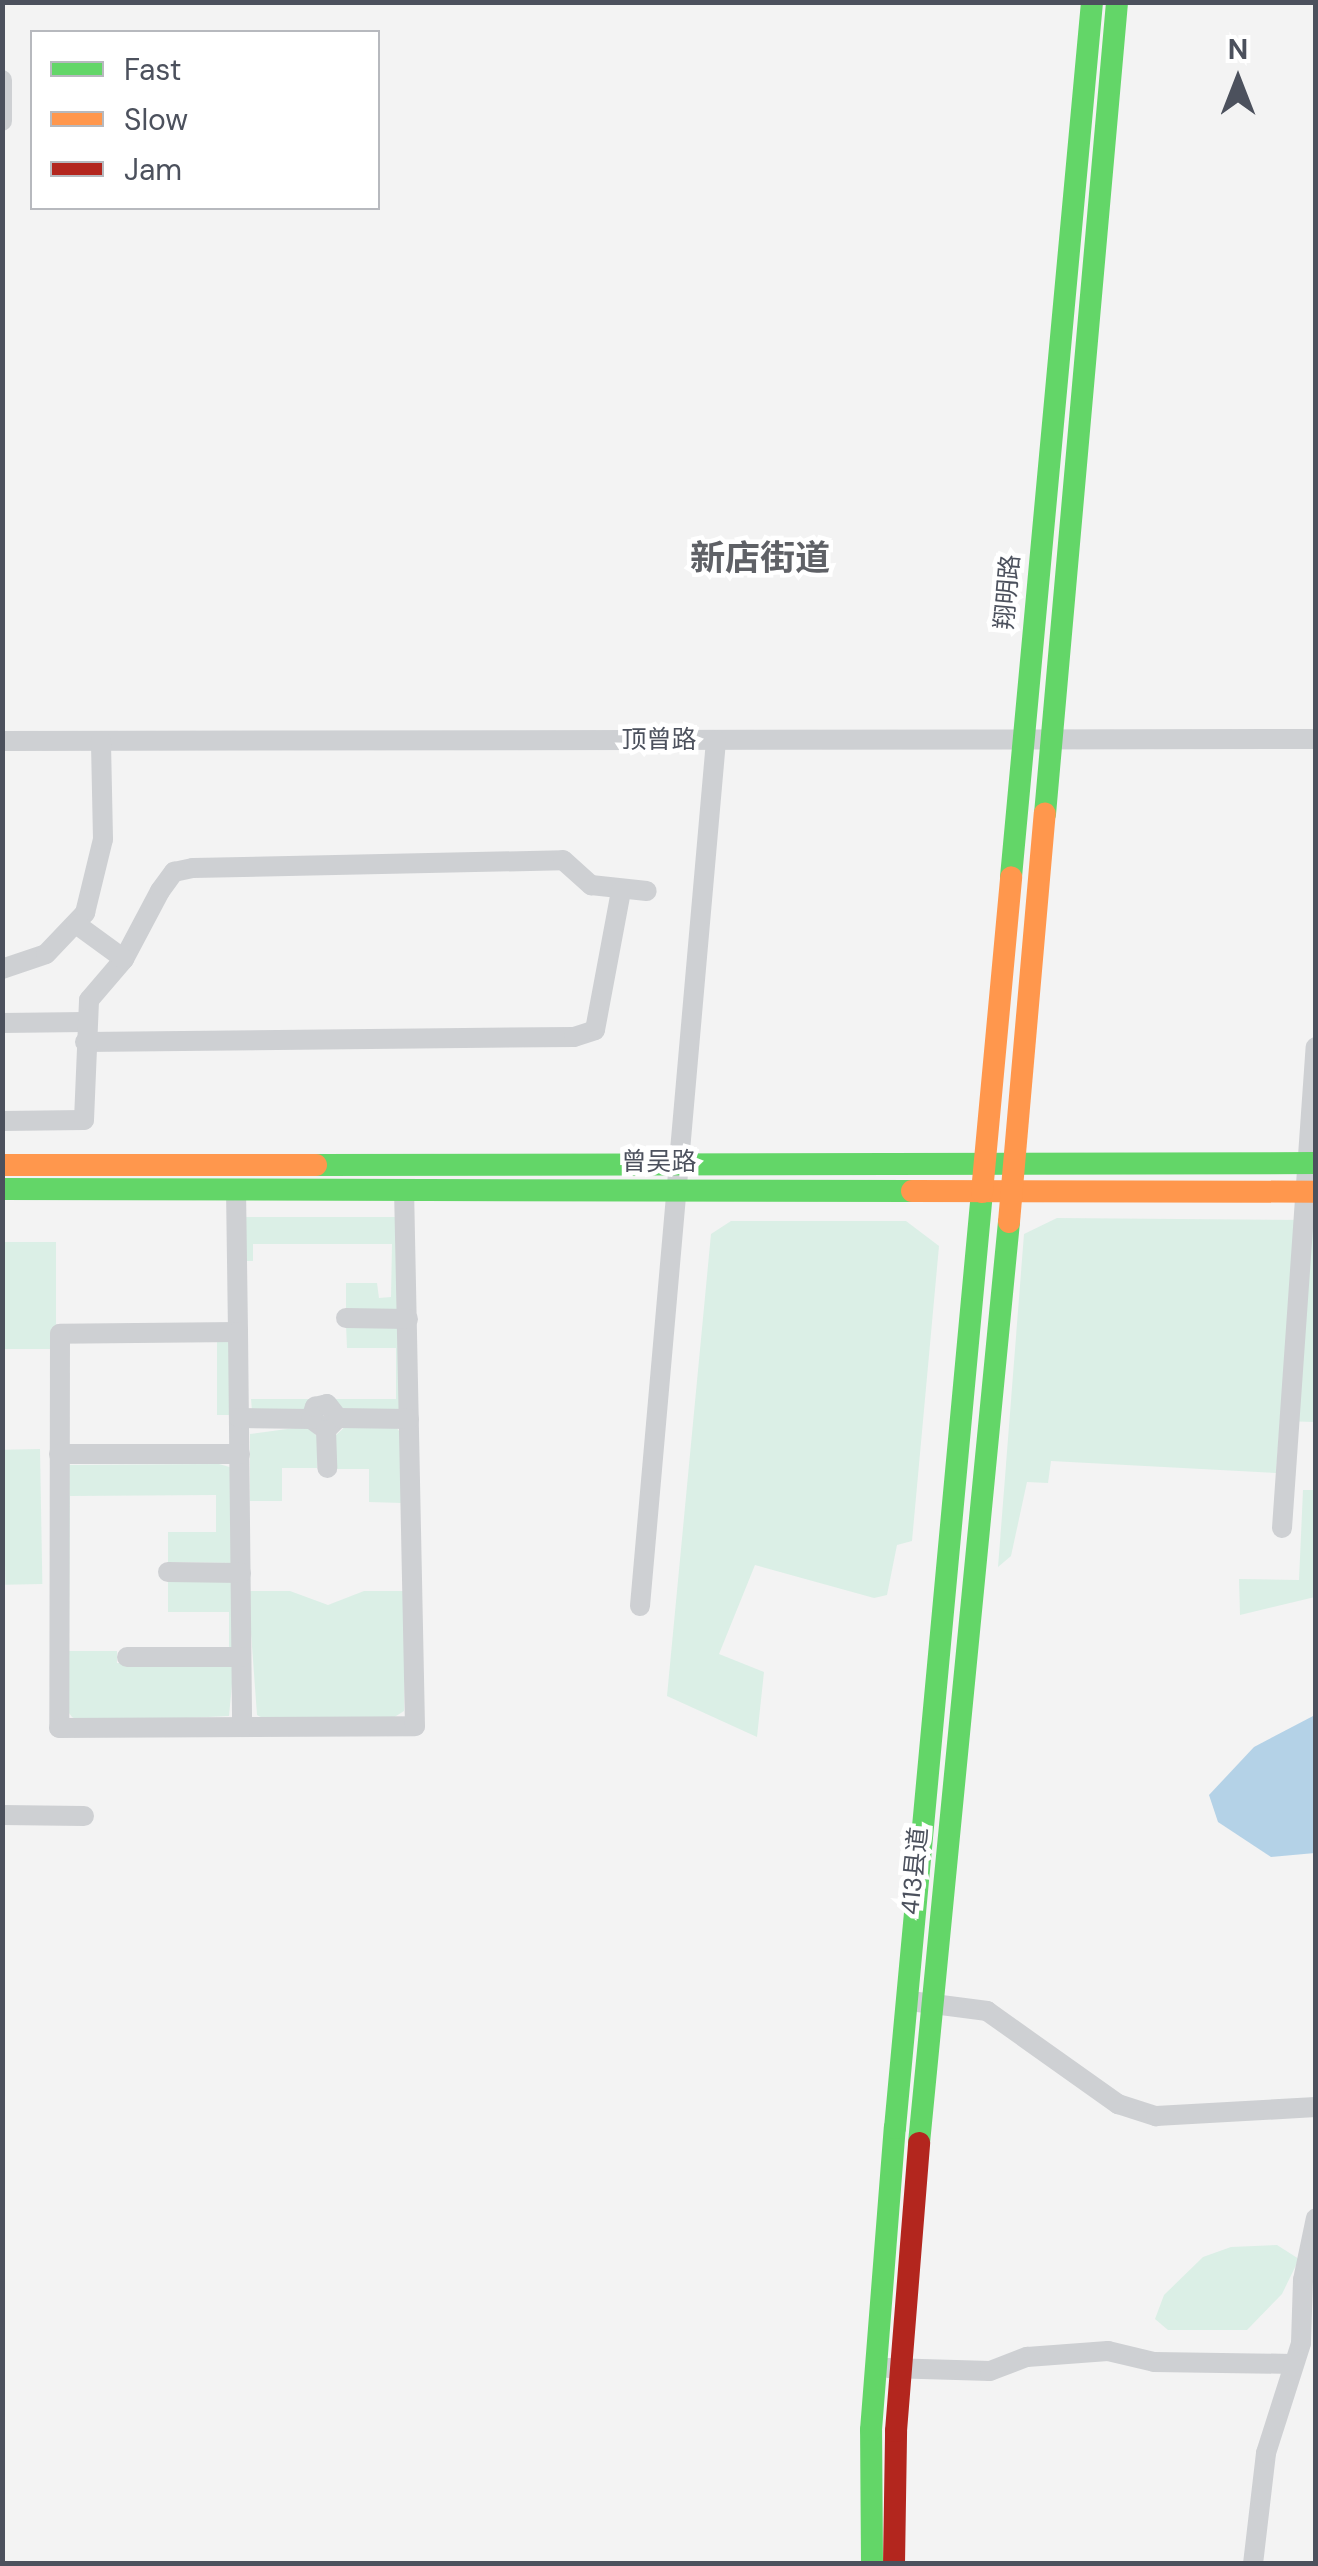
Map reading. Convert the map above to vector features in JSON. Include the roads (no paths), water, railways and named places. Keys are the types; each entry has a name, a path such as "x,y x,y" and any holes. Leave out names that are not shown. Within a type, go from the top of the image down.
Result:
{"street":[{"name":"翔明路","path":"986,1177 1022,739 1092,2"},
{"path":"1013,1177 1048,739 1117,2"},
{"path":"2,80 2,122"},
{"name":"顶曾路","path":"2,741 1316,739"},
{"path":"640,1606 716,740"},
{"path":"2,969 46,954 76,924 99,876 100,741"},
{"path":"2,1120 84,1120 89,1000 124,959 174,872 193,868 563,860 590,885 647,891"},
{"path":"2,1024 85,1032 574,1036 595,1030 621,891"},
{"path":"76,924 124,959"},
{"path":"1282,1528 1309,1192 1316,1048"},
{"name":"曾吴路","path":"2,1165 678,1177 1013,1177 1310,1164"},
{"name":"曾吴路","path":"2,1188 404,1189 678,1177"},
{"name":"413县道","path":"894,2564 918,2002 986,1177"},
{"name":"曾吴路","path":"1013,1177 1309,1192"},
{"name":"413县道","path":"872,2564 876,2367 1013,1177"},
{"path":"236,1189 242,1727"},
{"path":"238,1332 60,1334 58,1728 415,1726 404,1189"},
{"path":"346,1318 408,1319"},
{"path":"240,1418 410,1420"},
{"path":"325,1422 326,1468"},
{"path":"59,1454 240,1454"},
{"path":"168,1572 241,1573"},
{"path":"127,1657 241,1657"},
{"path":"2,1815 84,1816"},
{"path":"918,2002 987,2010 1118,2104 1156,2116 1316,2108"},
{"path":"1253,2564 1266,2453 1301,2343 1303,2280 1316,2218"},
{"path":"876,2367 990,2372 1027,2357 1108,2351 1154,2362 1292,2364"}],"water":[{"path":"1315,1715 1315,1853 1271,1857 1218,1822 1209,1795 1254,1747"}],"district":[{"name":"新店街道","path":"760,558"}]}
